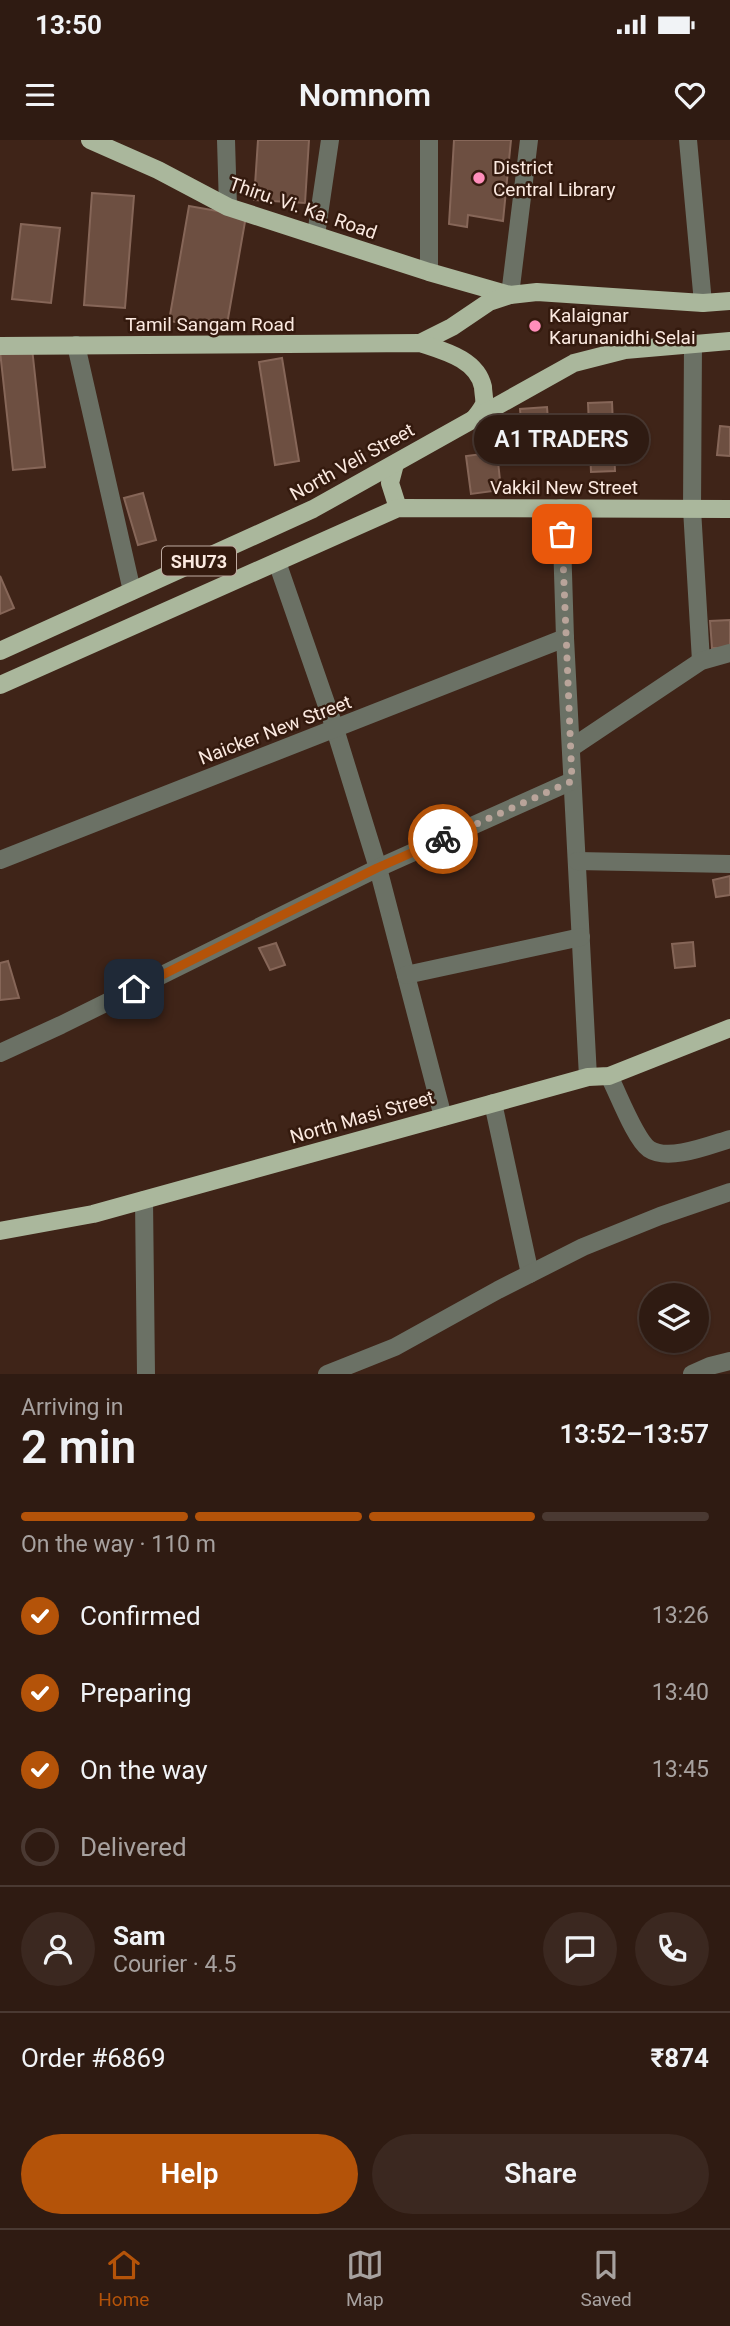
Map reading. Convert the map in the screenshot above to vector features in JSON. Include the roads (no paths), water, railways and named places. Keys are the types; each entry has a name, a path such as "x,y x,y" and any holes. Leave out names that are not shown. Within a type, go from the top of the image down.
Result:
{"main road":[{"name":"Thiru. Vi. Ka. Road","path":"90,140 109,144 228,207 429,272 510,295"},
{"path":"420,343 452,327 489,302 510,295 537,292 703,303 730,302"},
{"name":"North Veli Street","path":"0,651 313,509 574,363 625,350 730,341"},
{"path":"420,343 462,359 474,369 482,382 484,405 474,419"},
{"name":"Tamil Sangam Road","path":"0,345 420,343"},
{"path":"395,464 390,483 398,508"},
{"name":"Vakkil New Street","path":"398,508 730,509"},
{"name":"SHU73","path":"0,685 398,508"},
{"name":"North Masi Street","path":"0,1231 93,1214 588,1077 609,1076 730,1028"}],"street":[{"path":"226,140 228,207"},
{"path":"316,235 330,140"},
{"path":"429,140 429,272"},
{"path":"510,295 529,140"},
{"path":"688,140 703,303"},
{"path":"693,343 692,509 701,661"},
{"path":"76,345 132,591"},
{"path":"561,508 565,638 588,1077"},
{"path":"277,562 335,729 377,868 443,1116"},
{"name":"Naicker New Street","path":"0,860 565,638"},
{"path":"571,748 701,661 730,653"},
{"path":"0,1053 377,868 572,781"},
{"path":"577,861 730,864"},
{"path":"406,975 581,937"},
{"path":"609,1076 638,1136 649,1149 660,1153 684,1153 730,1139"},
{"path":"493,1103 530,1274"},
{"path":"327,1374 394,1347 583,1247 730,1192"},
{"path":"144,1200 146,1374"},
{"path":"692,1374 730,1361"}],"place":[{"name":"District Central Library","path":"479,178"},
{"name":"Kalaignar Karunanidhi Selai","path":"535,326"},
{"name":"A1 TRADERS","path":"562,534"}]}
